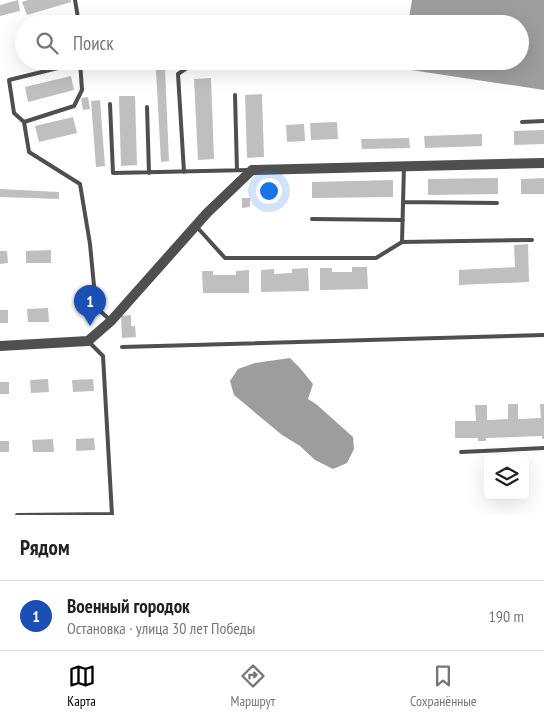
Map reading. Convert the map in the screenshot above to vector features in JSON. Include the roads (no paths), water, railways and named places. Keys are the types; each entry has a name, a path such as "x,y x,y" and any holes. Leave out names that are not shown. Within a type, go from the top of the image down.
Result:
{"street":[{"path":"0,346 88,341 111,321 207,213 252,170 544,163"}],"lane":[{"path":"75,0 78,15"},
{"path":"50,70 9,80 14,113 24,122 30,152 80,184 90,244 96,307 111,321"},
{"path":"24,122 74,106 82,90 81,70"},
{"path":"184,70 178,74 184,172"},
{"path":"235,95 237,170"},
{"path":"110,104 113,174 252,170"},
{"path":"148,107 149,172"},
{"path":"522,122 544,121"},
{"path":"402,242 404,166"},
{"path":"403,202 497,203"},
{"path":"312,219 403,220"},
{"path":"195,226 225,258 376,258 402,242 532,240"},
{"path":"122,347 544,335"},
{"path":"17,515 112,514 103,356 88,341"},
{"path":"461,452 544,448"}],"place":[{"name":"Военный городок","path":"90,326"}]}
